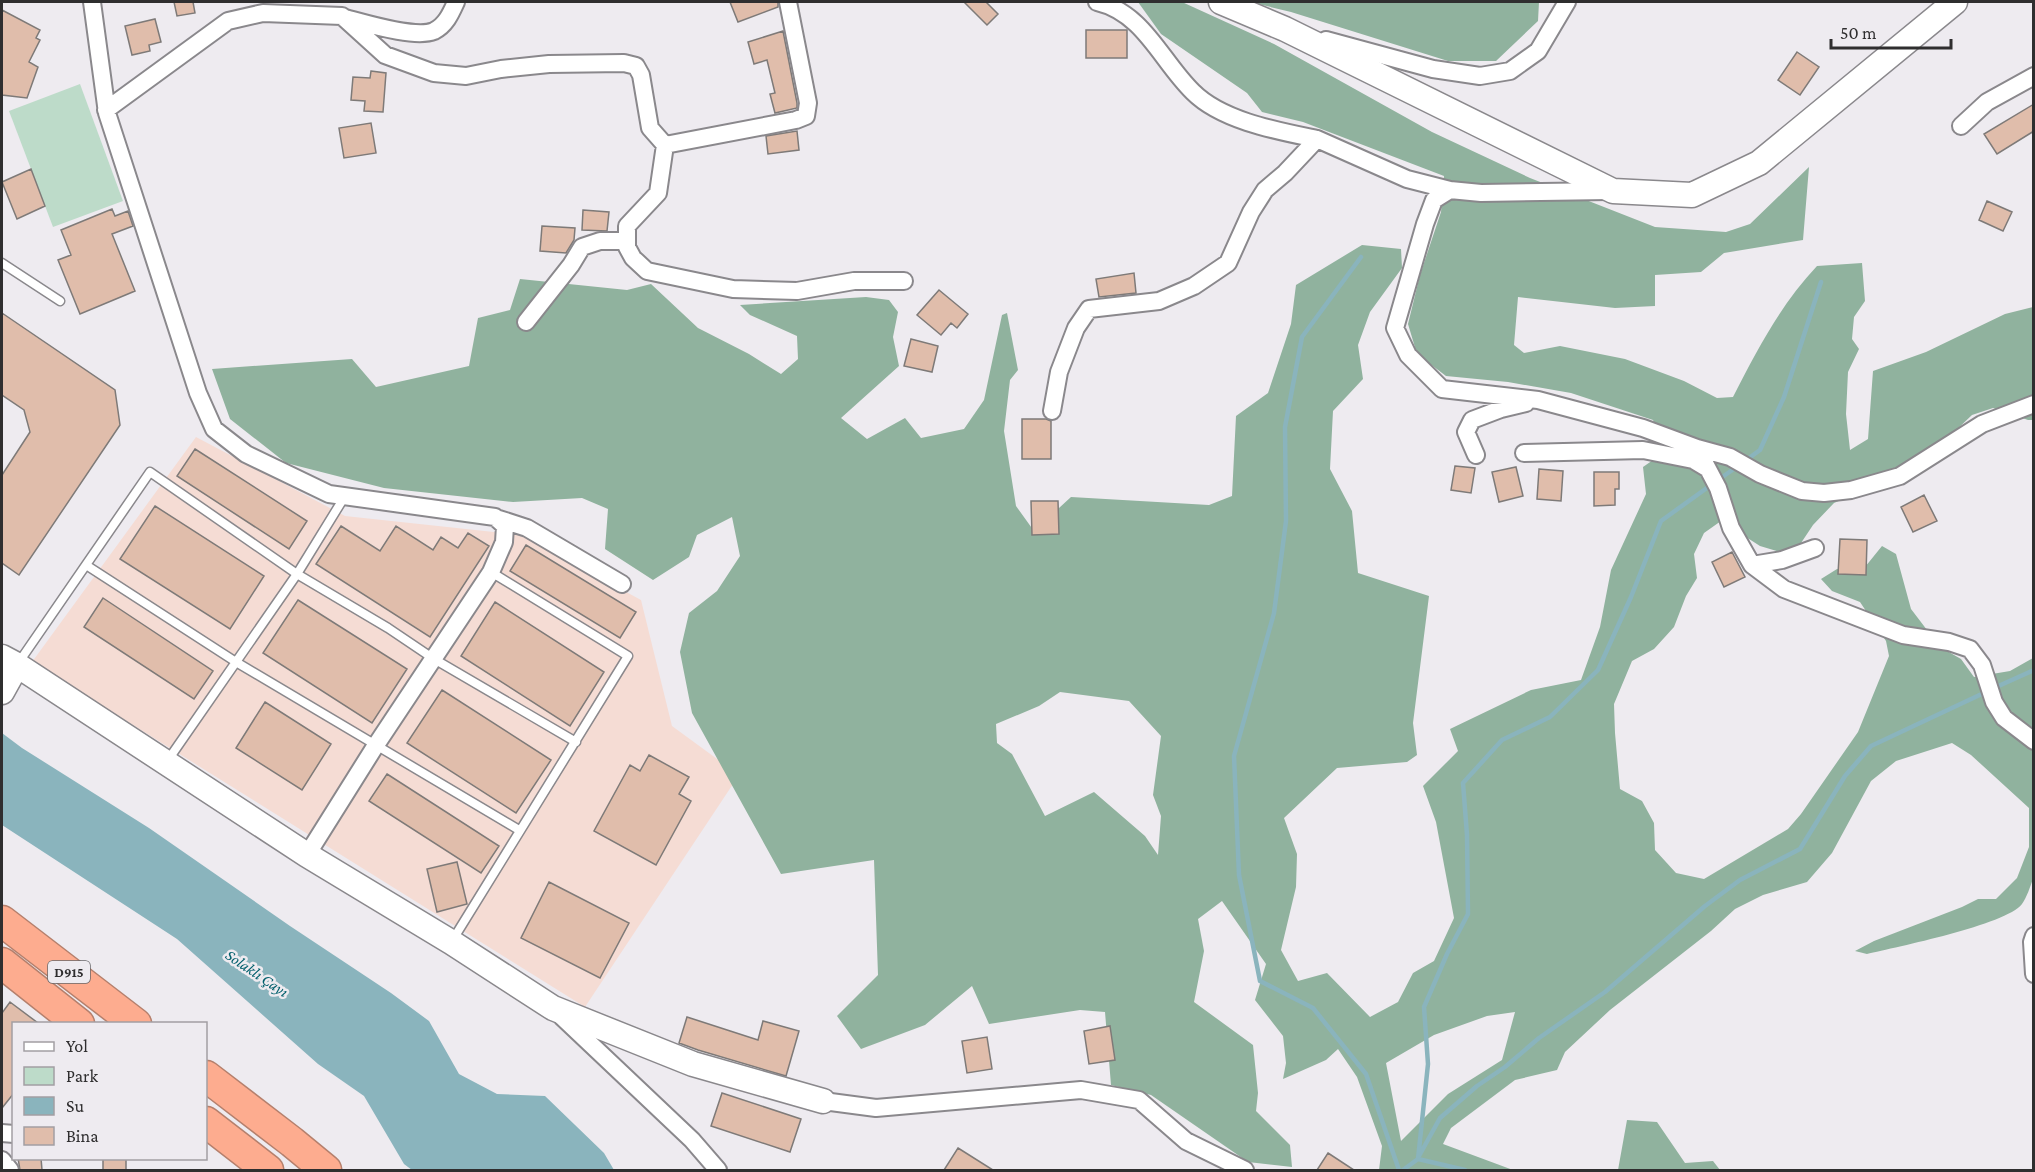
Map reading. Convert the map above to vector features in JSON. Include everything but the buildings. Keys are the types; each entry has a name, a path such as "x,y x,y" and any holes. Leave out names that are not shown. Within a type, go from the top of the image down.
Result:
{"highway":[{"name":"D915","path":"2,921 135,1022"},
{"name":"D915","path":"2,963 79,1022"},
{"path":"207,1077 326,1170"},
{"path":"207,1124 217,1143 268,1170"}],"street":[{"path":"92,2 106,110 198,393 214,429 246,454 329,494 495,517 527,528 622,584"},
{"path":"106,110 228,21 263,13 342,16 382,29 432,32 446,21 456,2"},
{"path":"665,145 796,120 806,116 808,103 788,2"},
{"path":"1097,2 1108,4 1126,14 1146,33 1193,92 1222,113 1288,133 1317,139 1407,179 1450,190 1481,193 1613,191 1692,195 1759,162 1955,2"},
{"path":"1221,2 1285,29 1613,191"},
{"path":"1285,29 1433,69 1480,76 1510,71 1538,51 1567,2"},
{"path":"342,16 385,55 434,73 466,76 501,69 549,64 624,63 636,66 641,75 650,128 665,145 658,193 627,226 627,247 633,258 647,271 733,289 797,291 854,281 904,281"},
{"path":"1961,126 1987,102 2034,76"},
{"path":"1052,411 1059,372 1076,328 1089,309 1160,301 1194,286 1228,263 1247,220 1265,190 1285,173 1317,139"},
{"path":"1450,190 1434,200 1395,328 1408,355 1442,388 1538,399 1643,428 1697,448 1730,457 1760,474 1802,491 1824,493 1851,490 1900,476 1982,424 2034,404"},
{"path":"526,322 571,265 582,247 600,241 627,241"},
{"path":"1476,455 1466,432 1472,420 1538,399"},
{"path":"1697,448 1718,488 1731,528 1752,565 1784,589 1903,636 1949,642 1970,650 1982,665 1994,702 2004,718 2034,741"},
{"path":"1524,453 1643,450 1693,460 1708,469"},
{"path":"307,855 376,745 491,572 504,542 505,526 495,517"},
{"path":"1752,565 1782,560 1815,548"},
{"path":"2,645 9,661 307,855 452,942 553,1008 692,1140 718,1170"},
{"path":"2,692 9,661"},
{"path":"2034,936 2032,942 2034,974"},
{"path":"553,1008 693,1065 823,1101 876,1108 1081,1090 1139,1100 1186,1141 1245,1170"},
{"path":"2,1160 10,1170"}],"lane":[{"path":"2,263 60,301"},
{"path":"9,661 86,565 150,472 297,574 388,628 434,659 576,742"},
{"path":"166,763 297,574 345,496"},
{"path":"86,565 236,662 519,830"},
{"path":"452,942 628,656 491,572"}],"shaded area":[{"path":"196,437 345,516 521,535 641,600 672,726 739,775 585,1007 32,662"}],"green space":[{"path":"1138,2 1182,2 1274,44 1432,132 1530,178 1655,227 1726,232 1750,224 1809,167 1803,240 1724,253 1701,272 1655,275 1655,306 1615,308 1518,297 1514,345 1524,353 1560,346 1625,359 1684,381 1717,398 1733,397 1781,312 1817,266 1862,263 1865,301 1854,317 1852,339 1859,349 1848,372 1846,414 1850,450 1868,439 1873,371 1926,352 2005,314 2033,307 2033,420 1993,408 1972,415 1950,436 1887,480 1834,503 1813,525 1797,549 1780,552 1760,546 1721,521 1704,533 1694,554 1697,578 1686,596 1674,627 1654,649 1632,661 1614,704 1620,789 1642,801 1654,823 1655,850 1676,873 1704,879 1788,829 1858,732 1889,656 1886,641 1860,602 1832,591 1821,579 1837,569 1865,567 1882,546 1896,554 1911,609 1940,647 1961,659 1974,677 2010,671 2033,658 2033,879 2022,904 2012,912 1974,927 1867,954 1855,951 1874,941 1978,899 1996,899 2017,878 2029,847 2029,808 1971,755 1952,743 1896,761 1871,781 1832,853 1807,882 1763,895 1735,909 1711,931 1610,1010 1565,1052 1557,1070 1515,1080 1451,1128 1443,1144 1513,1170 1379,1170 1382,1146 1357,1077 1338,1049 1326,1060 1283,1079 1286,1063 1283,1036 1255,1000 1266,964 1222,901 1198,919 1204,951 1194,1002 1253,1045 1258,1093 1256,1111 1290,1145 1292,1167 1248,1162 1151,1095 1111,1085 1105,1012 1080,1010 989,1024 972,986 925,1025 861,1049 837,1016 878,975 874,860 781,874 692,713 680,652 689,613 717,591 740,556 732,517 697,535 689,557 653,580 605,549 608,509 582,498 513,502 384,488 286,463 230,419 212,369 352,359 376,387 469,366 478,318 510,310 520,279 627,290 651,284 698,328 749,354 781,374 798,359 797,336 750,315 740,305 866,297 889,300 898,312 893,337 899,366 841,418 867,439 905,418 921,438 964,429 984,400 1002,315 1007,313 1018,370 1010,380 1004,431 1016,506 1034,531 1071,497 1209,505 1232,496 1236,416 1268,393 1291,324 1296,285 1362,245 1401,249 1402,268 1370,312 1358,345 1363,379 1333,411 1330,469 1352,511 1358,573 1429,596 1413,723 1417,755 1407,762 1337,768 1284,818 1297,854 1296,887 1281,950 1298,981 1327,973 1370,1017 1398,1002 1413,973 1434,961 1454,918 1436,822 1423,786 1458,751 1450,729 1531,690 1581,680 1600,627 1611,570 1646,494 1643,467 1666,451 1653,420 1571,393 1508,382 1446,376 1417,354 1408,324 1420,275 1441,212 1444,176 1303,122 1262,112 1247,93 1161,34","holes":["1060,692 1129,701 1161,736 1153,795 1161,816 1158,855 1145,836 1094,792 1045,816 1012,754 997,743 996,724 1039,706","1515,1012 1502,1060 1448,1094 1401,1141 1386,1063 1434,1035 1487,1016"]},
{"path":"1250,2 1539,2 1538,21 1496,61 1448,61 1291,12"},
{"path":"80,84 123,201 53,227 9,111"},
{"path":"1627,1120 1657,1122 1685,1163 1713,1161 1720,1170 1618,1170"}],"water":[{"name":"Solaklı Çayı","path":"2,733 149,828 429,1021 459,1074 497,1094 545,1096 604,1153 614,1170 412,1170 404,1164 364,1096 318,1064 177,939 2,825"}],"waterway":[{"path":"1361,257 1302,337 1285,427 1286,521 1274,613 1234,756 1239,875 1260,981 1313,1008 1366,1074 1399,1170"},
{"path":"1745,461 1760,450 1784,397 1821,282"},
{"path":"1718,480 1738,466"},
{"path":"1418,1159 1428,1064 1424,1007 1447,954 1468,914 1467,835 1463,783 1502,740 1550,717 1598,670 1631,597 1661,521 1711,485"},
{"path":"1994,688 2034,670"},
{"path":"1419,1156 1440,1118 1477,1086 1505,1067 1539,1038 1605,992 1705,906 1740,880 1800,849 1845,776 1871,746 1986,692"},
{"path":"1403,1170 1418,1159 1465,1170"}]}
